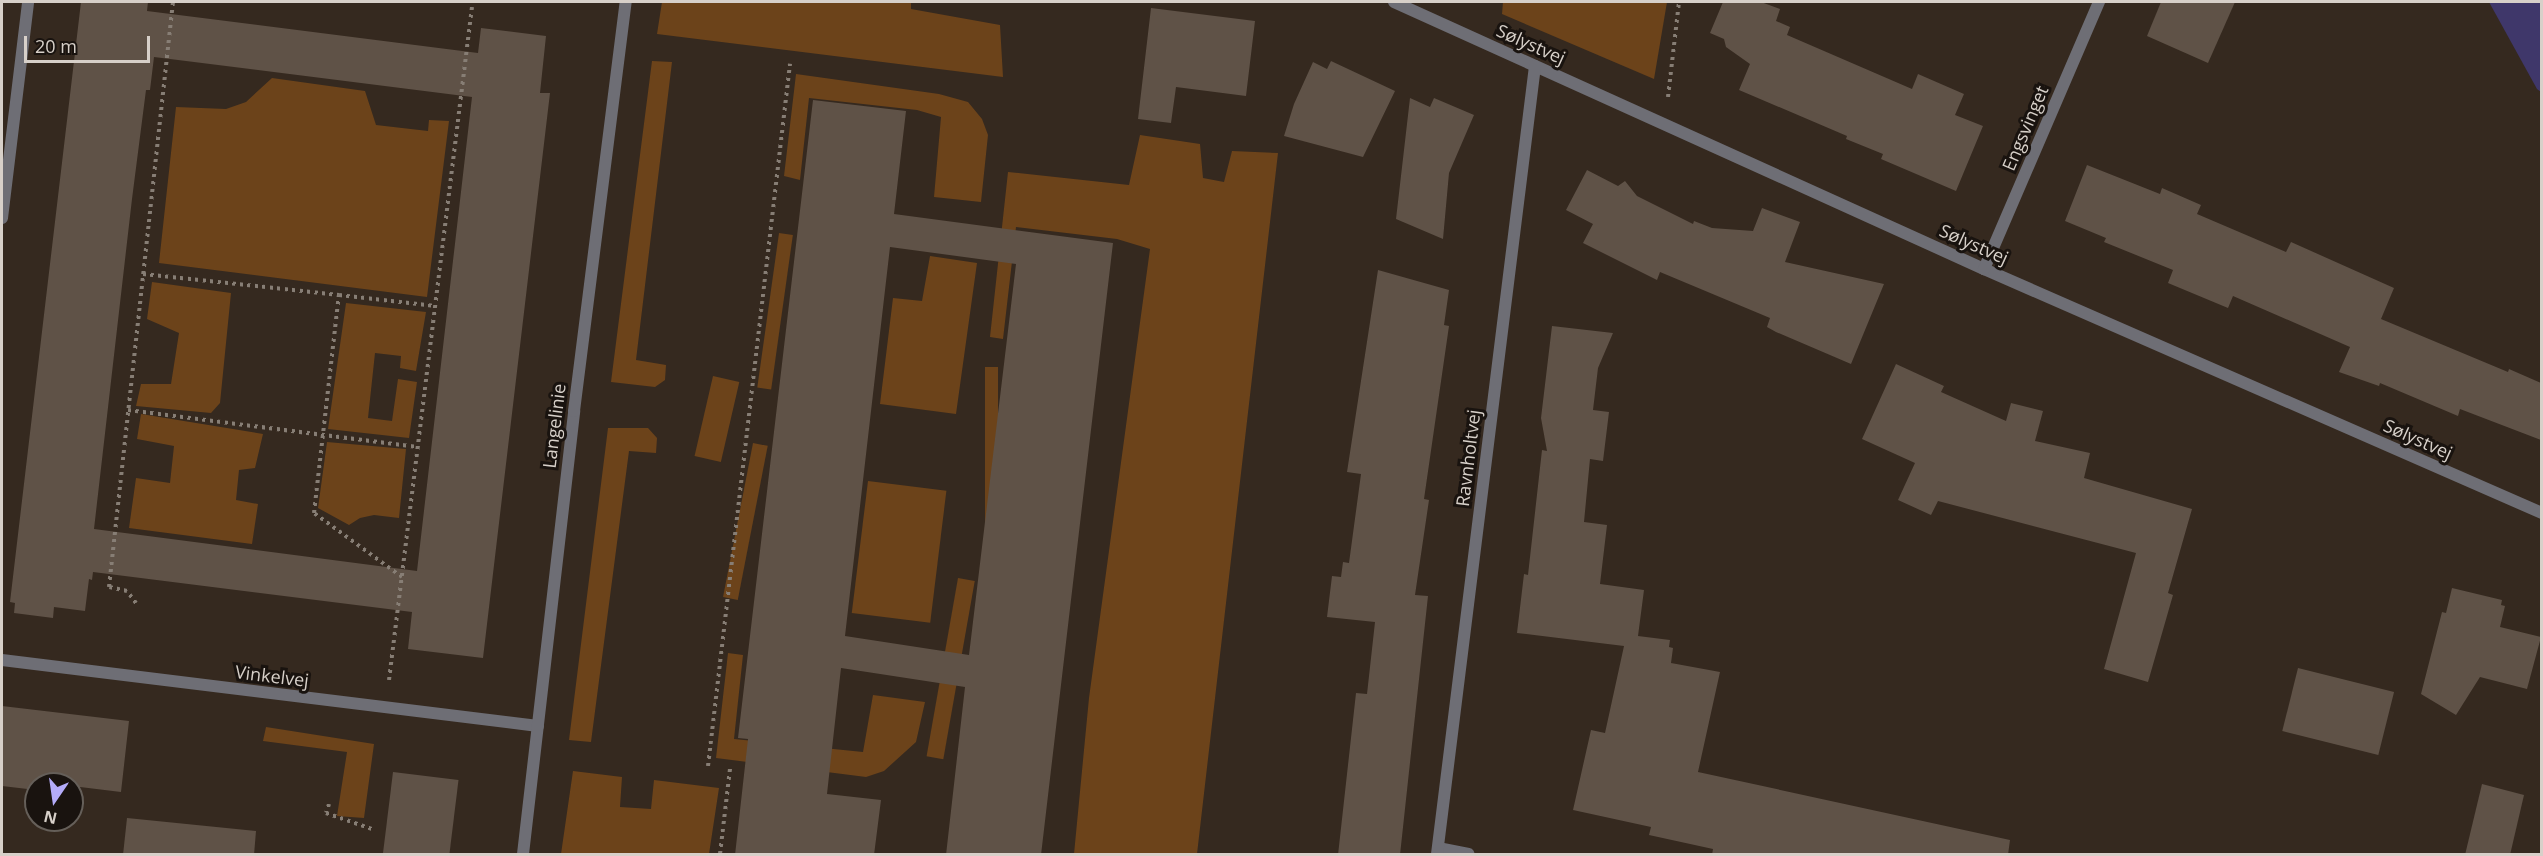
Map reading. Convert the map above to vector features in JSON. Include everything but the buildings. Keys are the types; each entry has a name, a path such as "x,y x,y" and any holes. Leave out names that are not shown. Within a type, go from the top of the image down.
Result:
{"street":[{"path":"2,218 28,2"},
{"name":"Langelinie","path":"523,855 574,411 626,2"},
{"name":"Sølystvej","path":"1394,2 1984,269 2541,513"},
{"name":"Engsvinget","path":"1984,269 2099,2"},
{"name":"Ravnholtvej","path":"1437,851 1535,66"},
{"name":"Vinkelvej","path":"2,660 538,726"},
{"path":"1437,851 1468,855"}],"path":[{"path":"136,603 126,591 109,587 173,2"},
{"path":"1666,124 1678,2"},
{"path":"386,708 472,7"},
{"path":"708,766 790,64"},
{"path":"143,274 435,306"},
{"path":"339,295 314,513 402,577"},
{"path":"128,410 418,447"},
{"path":"720,855 730,769"},
{"path":"329,804 326,813 372,829"}],"shaded area":[{"path":"662,2 911,2 911,9 1000,25 1003,77 657,34"},
{"path":"1503,2 1667,2 1654,79 1502,14"},
{"path":"2489,2 2541,2 2541,92 2537,89"},
{"path":"652,61 672,62 636,360 666,365 665,380 655,387 611,382"},
{"path":"796,74 939,94 968,102 982,119 988,135 981,202 934,197 941,117 917,110 809,98 800,180 784,176"},
{"path":"272,78 365,91 376,125 428,131 429,120 449,121 427,297 159,263 176,107 226,109 246,102"},
{"path":"1140,135 1200,144 1203,178 1224,182 1232,151 1278,153 1197,854 1074,854 1089,698 1150,249 1117,239 1016,227 1003,339 990,337 1008,172 1129,185"},
{"path":"779,233 793,235 771,389 757,387"},
{"path":"930,256 977,263 956,414 880,404 893,298 922,301"},
{"path":"152,282 231,293 220,403 211,413 136,406 141,384 171,384 179,333 147,319"},
{"path":"346,303 426,312 416,371 400,368 401,356 375,353 368,418 392,421 398,379 417,382 409,438 328,429"},
{"path":"985,367 998,367 998,548 985,548"},
{"path":"713,376 739,382 721,462 695,456"},
{"path":"141,414 263,434 255,468 239,470 236,500 258,504 252,544 129,528 136,478 170,483 174,446 137,439"},
{"path":"608,428 648,428 657,438 656,453 629,451 591,742 569,740"},
{"path":"327,442 406,449 399,518 374,515 360,518 349,525 318,508"},
{"path":"753,443 768,446 738,600 723,597"},
{"path":"868,481 946,491 930,623 852,613"},
{"path":"958,578 975,581 943,759 927,756"},
{"path":"728,653 743,655 734,739 863,752 873,695 925,702 916,742 884,771 866,777 716,758"},
{"path":"266,727 374,744 364,818 337,816 347,752 263,741"},
{"path":"573,771 622,777 620,807 651,809 654,780 719,788 709,854 561,854"}]}
